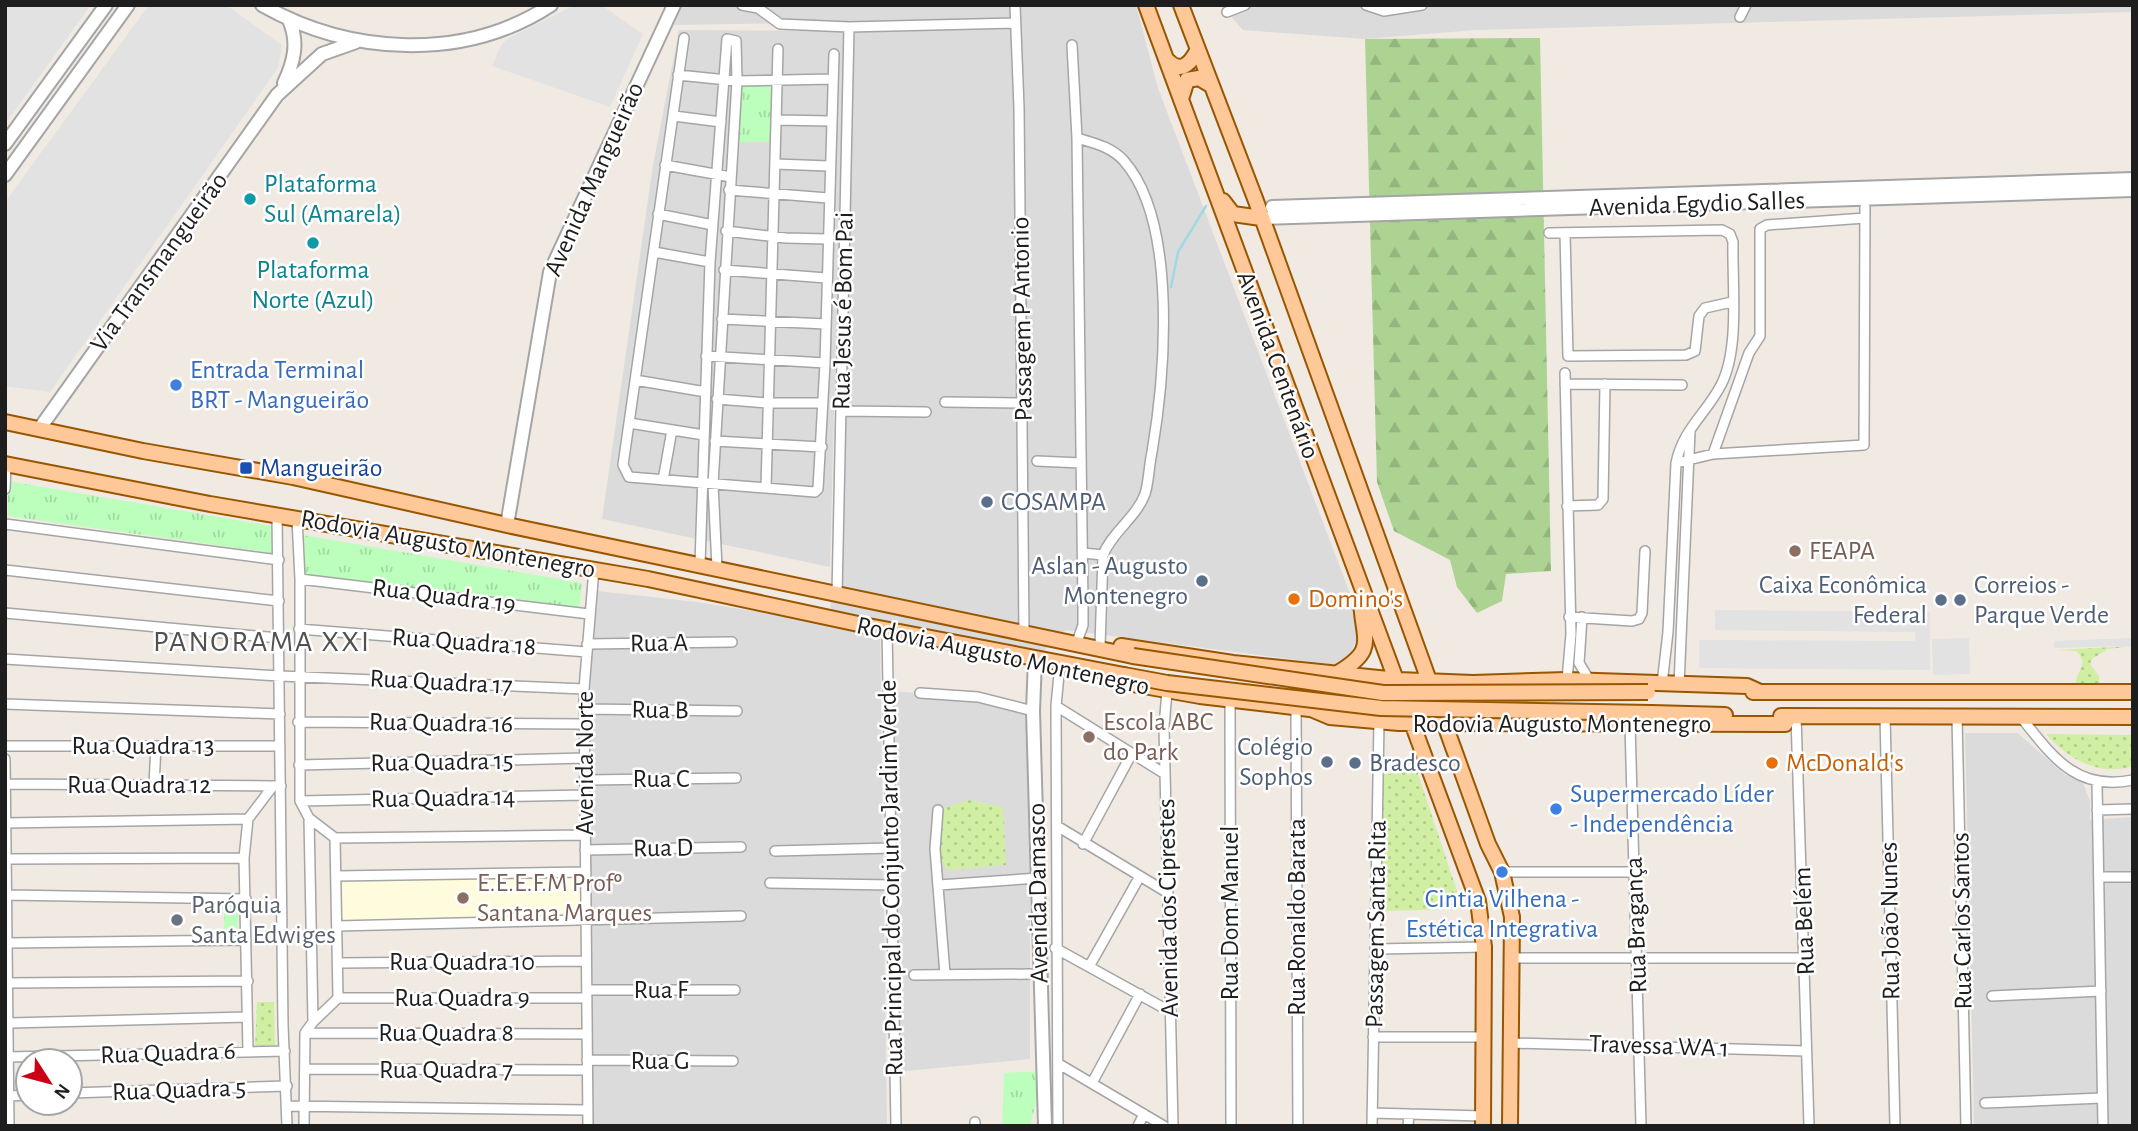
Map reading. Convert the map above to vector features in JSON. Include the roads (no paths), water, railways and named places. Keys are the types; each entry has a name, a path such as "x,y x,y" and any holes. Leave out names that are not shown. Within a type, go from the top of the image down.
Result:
{"main road":[{"name":"Avenida Centenário","path":"1146,5 1211,175 1305,442 1398,680 1478,901 1484,947 1483,1121"},
{"name":"Avenida Centenário","path":"1181,5 1256,201 1445,724 1502,872 1512,917 1510,1126"},
{"path":"1166,59 1174,67 1181,68 1187,66 1197,51"},
{"path":"1182,96 1183,84 1187,80 1199,78 1209,84"},
{"path":"1211,175 1227,209 1238,216 1261,218"},
{"path":"1256,201 1272,207"},
{"name":"Rodovia Augusto Montenegro","path":"5,422 143,451 293,477 837,596 1099,648 1119,645 1398,680 1473,683 1567,680 1747,686 1760,692 2133,692"},
{"name":"Rodovia Augusto Montenegro","path":"6,464 297,519 594,569 1077,667 1093,678 1230,700 1304,708 1330,718 1445,724 1785,724 1793,716 2133,717"},
{"path":"1304,708 1378,717 1390,713 1393,708 1394,694 1390,690 1342,675 1360,657 1367,643 1360,584"},
{"path":"1099,648 1133,656 1383,693 1760,692"},
{"path":"1420,653 1455,682"},
{"path":"1077,667 1167,684 1381,708 1793,716"},
{"path":"1473,683 1457,687 1453,693 1453,706 1462,717 1485,723"}],"street":[{"path":"5,144 106,5"},
{"path":"5,175 128,5"},
{"name":"Via Transmangueirão","path":"262,5 289,20 356,42 393,46 461,41 519,22 551,5"},
{"name":"Avenida Mangueirão","path":"507,525 550,272 674,5"},
{"path":"742,5 760,7 780,24 849,27 1015,23"},
{"name":"Passagem P Antonio","path":"1015,5 1023,402 1024,632"},
{"path":"1227,12 1245,5"},
{"path":"1366,5 1384,11 1423,5"},
{"path":"1740,16 1746,5"},
{"name":"Via Transmangueirão","path":"278,96 294,55 294,30 289,20"},
{"name":"Rua Jesus é Bom Pai","path":"837,596 849,27"},
{"path":"684,38 623,465 629,477 815,492 818,489 822,447 834,54"},
{"path":"700,564 710,262 727,39 736,40 737,81 713,484 717,568"},
{"name":"Via Transmangueirão","path":"40,428 278,96 322,54 356,42"},
{"path":"1072,45 1077,138 1083,553 1083,625 1076,645"},
{"path":"766,488 778,48"},
{"path":"678,75 737,81 832,79"},
{"path":"674,116 721,122"},
{"path":"776,120 831,121"},
{"path":"1077,138 1106,147 1122,159 1134,174 1154,220 1159,259 1162,394 1144,494 1135,511 1107,544 1103,555 1099,648"},
{"path":"775,164 829,166"},
{"path":"665,165 731,177"},
{"name":"Avenida Egydio Salles","path":"1272,207 2133,179"},
{"path":"729,190 828,198"},
{"name":"Avenida Egydio Salles","path":"1261,218 2133,190"},
{"path":"1676,463 1713,454 1864,445 1865,207"},
{"path":"658,214 713,225"},
{"path":"1713,454 1749,353 1760,336 1760,229 1767,225 1865,218"},
{"path":"1549,233 1722,229 1730,234 1732,342 1727,371 1721,387 1681,441 1676,463 1668,632 1662,684"},
{"path":"726,231 773,237 827,239"},
{"path":"1564,233 1568,356 1686,355 1695,351 1699,316 1705,308 1732,302"},
{"path":"654,252 710,262"},
{"path":"724,270 827,278"},
{"path":"722,319 826,324"},
{"path":"706,356 769,362 825,363"},
{"path":"1565,373 1569,617 1567,680"},
{"path":"635,380 706,392"},
{"path":"1566,384 1682,385"},
{"path":"1567,506 1598,505 1603,499 1605,384"},
{"path":"717,399 823,403"},
{"path":"945,402 1023,402"},
{"path":"841,411 926,412"},
{"path":"629,424 704,435"},
{"path":"663,480 672,430"},
{"path":"1679,685 1690,430"},
{"path":"715,441 822,447"},
{"path":"1037,461 1081,463"},
{"path":"5,489 6,464"},
{"path":"278,515 280,746 277,786 288,1086 286,1126 304,1125 305,1033 338,998 335,838"},
{"path":"297,519 300,579 300,801 309,818 335,838 585,835"},
{"path":"5,524 279,560"},
{"path":"1569,617 1632,621 1639,619 1642,613 1645,551"},
{"path":"1083,553 1103,555"},
{"name":"Avenida Norte","path":"588,1126 584,689 594,569"},
{"path":"5,570 279,601"},
{"name":"Rua Quadra 19","path":"300,579 589,614"},
{"path":"5,612 279,638"},
{"path":"1581,617 1579,663 1590,681"},
{"path":"1083,625 1102,626"},
{"name":"Rua Quadra 18","path":"299,629 587,648"},
{"name":"Rua Principal do Conjunto Jardim Verde","path":"887,630 896,1126"},
{"name":"Rua A","path":"587,648 732,642"},
{"path":"5,659 298,676"},
{"name":"Avenida Damasco","path":"1035,659 1034,711 1045,1126"},
{"path":"1568,663 1579,663"},
{"name":"Avenida Damasco","path":"1058,1126 1055,948 1056,706 1060,664"},
{"name":"Rua Quadra 17","path":"298,676 584,689"},
{"name":"Avenida dos Ciprestes","path":"1167,691 1165,774 1173,1126"},
{"path":"920,693 978,697 1034,711"},
{"name":"Rua Dom Manuel","path":"1230,700 1231,1126"},
{"path":"5,704 280,714"},
{"path":"1056,706 1165,774"},
{"name":"Rua Ronaldo Barata","path":"1298,1126 1304,708"},
{"name":"Rua B","path":"584,709 737,711"},
{"name":"Rua Belém","path":"1793,716 1806,958 1809,1126"},
{"name":"Rua João Nunes","path":"1885,716 1895,1126"},
{"path":"2020,716 2054,757 2071,771 2097,783 2113,784 2133,780"},
{"name":"Rua Carlos Santos","path":"1957,717 1966,1126"},
{"name":"Rua Quadra 16","path":"298,722 584,724"},
{"name":"Passagem Santa Rita","path":"1372,1126 1379,722"},
{"name":"Rua Bragança","path":"1630,724 1641,1126"},
{"name":"Rua Quadra 13","path":"5,746 280,746"},
{"path":"154,785 156,746"},
{"path":"1083,844 1131,755"},
{"name":"Rua Quadra 15","path":"299,765 585,758"},
{"path":"5,759 10,1023 7,1070 9,1126"},
{"name":"Rua C","path":"585,780 736,778"},
{"path":"2097,783 2103,1126"},
{"name":"Rua Quadra 12","path":"6,784 277,786"},
{"path":"248,1051 244,858 248,819 277,786"},
{"name":"Rua Quadra 14","path":"300,801 585,795"},
{"path":"2097,810 2133,809"},
{"path":"938,810 935,849 945,974"},
{"path":"309,818 313,1022"},
{"path":"6,823 248,819"},
{"path":"1057,826 1168,893"},
{"name":"Rua D","path":"586,850 741,847"},
{"path":"775,851 891,848"},
{"path":"7,859 244,858"},
{"path":"337,876 586,872"},
{"path":"1502,872 1634,872"},
{"path":"1090,965 1140,876"},
{"path":"2099,877 2133,877"},
{"path":"939,885 1039,878"},
{"path":"770,883 892,885"},
{"path":"7,895 246,899"},
{"path":"337,926 741,916"},
{"path":"9,943 246,940"},
{"path":"1376,949 1484,947"},
{"path":"1055,948 1171,1012"},
{"path":"1512,958 1806,958"},
{"name":"Rua Quadra 10","path":"338,962 586,961"},
{"path":"914,975 1031,974"},
{"path":"9,983 248,981"},
{"name":"Rua F","path":"587,994 735,990"},
{"path":"1992,996 2101,991"},
{"name":"Rua Quadra 9","path":"338,998 587,994"},
{"path":"1092,1083 1140,994"},
{"path":"10,1023 247,1017"},
{"name":"Rua Quadra 8","path":"305,1033 587,1034"},
{"path":"1373,1037 1483,1037"},
{"name":"Travessa WA 1","path":"1511,1043 1806,1051"},
{"name":"Rua Quadra 6","path":"8,1057 285,1051"},
{"name":"Rua G","path":"587,1065 733,1061"},
{"path":"1059,1064 1164,1126"},
{"name":"Rua Quadra 7","path":"305,1069 587,1065"},
{"name":"Rua Quadra 5","path":"84,1093 288,1086"},
{"path":"10,1096 14,1096"},
{"path":"1985,1103 2102,1098"},
{"path":"288,1105 588,1110"},
{"path":"1372,1112 1483,1121"},
{"path":"1138,1126 1144,1114"},
{"path":"1408,1126 1409,1114"}],"waterway":[{"path":"1171,287 1178,252 1206,206"}],"place":[{"name":"Plataforma Sul (Amarela)","path":"250,199"},
{"name":"Plataforma Norte (Azul)","path":"313,243"},
{"name":"Entrada Terminal BRT - Mangueirão","path":"176,385"},
{"name":"Mangueirão","path":"246,468"},
{"name":"COSAMPA","path":"987,502"},
{"name":"FEAPA","path":"1795,551"},
{"name":"Aslan - Augusto Montenegro","path":"1202,581"},
{"name":"Domino's","path":"1294,599"},
{"name":"Caixa Econômica Federal","path":"1941,600"},
{"name":"Correios - Parque Verde","path":"1960,600"},
{"name":"Escola ABC do Park","path":"1089,737"},
{"name":"Colégio Sophos","path":"1327,762"},
{"name":"Bradesco","path":"1355,763"},
{"name":"McDonald's","path":"1772,763"},
{"name":"Supermercado Líder - Independência","path":"1556,809"},
{"name":"Cintia Vilhena - Estética Integrativa","path":"1502,872"},
{"name":"E.E.E.F.M Profº Santana Marques","path":"463,898"},
{"name":"Paróquia Santa Edwiges","path":"177,920"}],"district":[{"name":"PANORAMA XXI","path":"262,642"}]}
